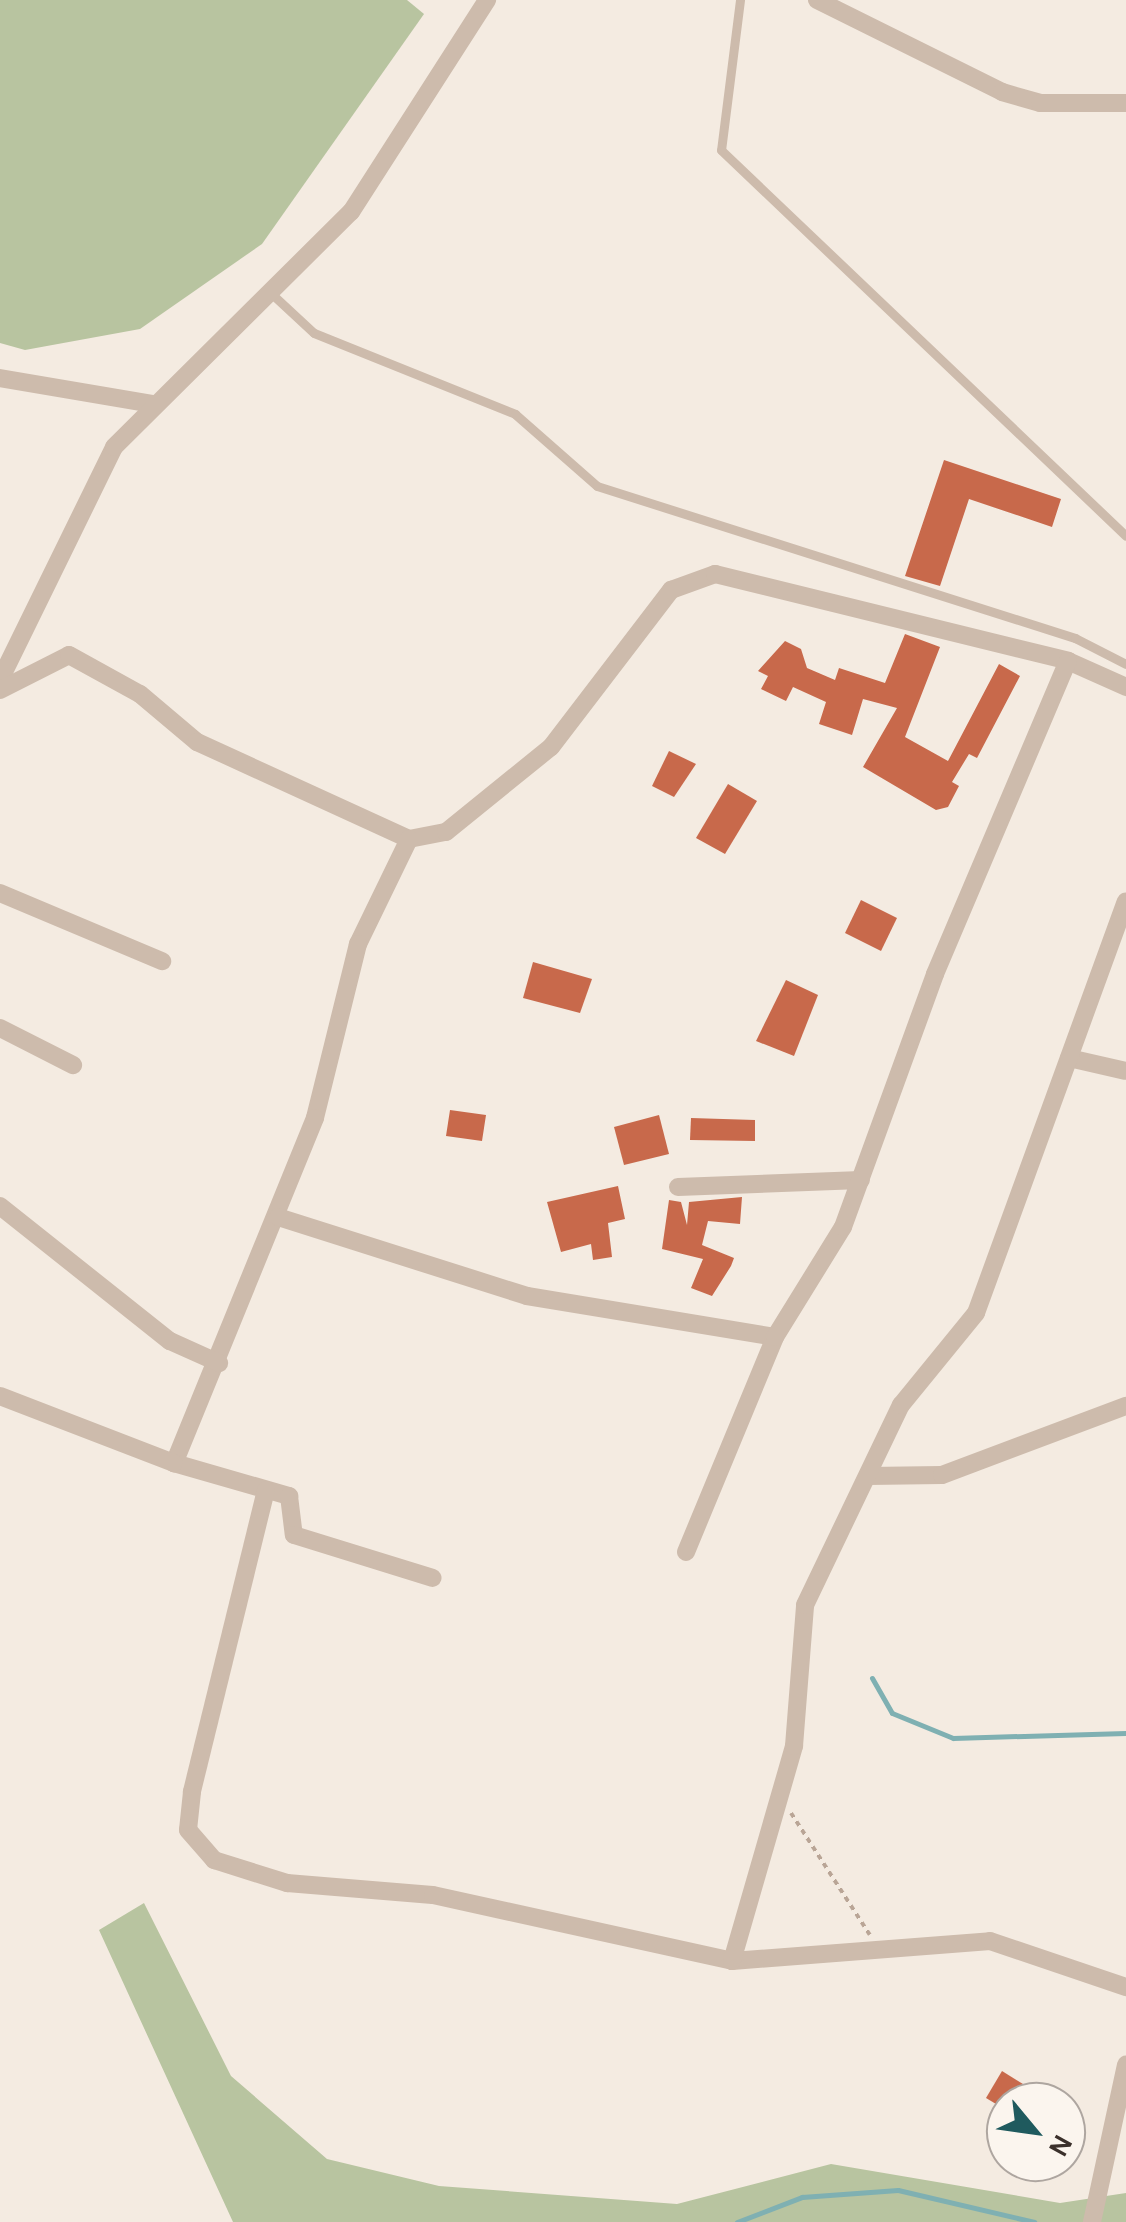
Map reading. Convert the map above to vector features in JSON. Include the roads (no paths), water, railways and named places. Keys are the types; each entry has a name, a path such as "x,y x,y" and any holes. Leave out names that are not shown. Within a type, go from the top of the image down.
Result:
{"street":[{"path":"0,680 86,491 152,404 274,296 352,212 487,0"},
{"path":"816,0 1002,92 1040,102 1126,103"},
{"path":"0,378 152,404"},
{"path":"0,690 69,655 140,694 197,742 409,839 446,832 551,747 608,662 692,579 714,574 792,588 1068,661 1126,686"},
{"path":"686,1552 775,1336 820,1271 860,1180 935,974 1068,661"},
{"path":"174,1463 278,1217 325,1086 346,979 409,839"},
{"path":"0,893 162,961"},
{"path":"732,1961 794,1746 805,1605 908,1395 976,1313 1126,901"},
{"path":"0,1028 73,1064"},
{"path":"1069,1058 1126,1071"},
{"path":"678,1186 860,1180"},
{"path":"0,1206 170,1341 219,1363"},
{"path":"278,1217 527,1296 775,1336"},
{"path":"0,1396 174,1463 293,1499 294,1534 433,1578"},
{"path":"868,1476 942,1475 1126,1406"},
{"path":"266,1490 192,1792 188,1830 198,1846 232,1870 286,1883 433,1894 732,1961 883,1956 939,1940 990,1942 1126,1987"},
{"path":"1092,2222 1126,2065"}],"lane":[{"path":"740,0 721,150 1126,536"},
{"path":"274,296 314,333 515,414 596,486 1076,638 1126,664"}],"waterway":[{"path":"872,1678 892,1713 953,1738 1126,1733"},
{"path":"737,2222 802,2197 898,2190 1034,2222"}]}
